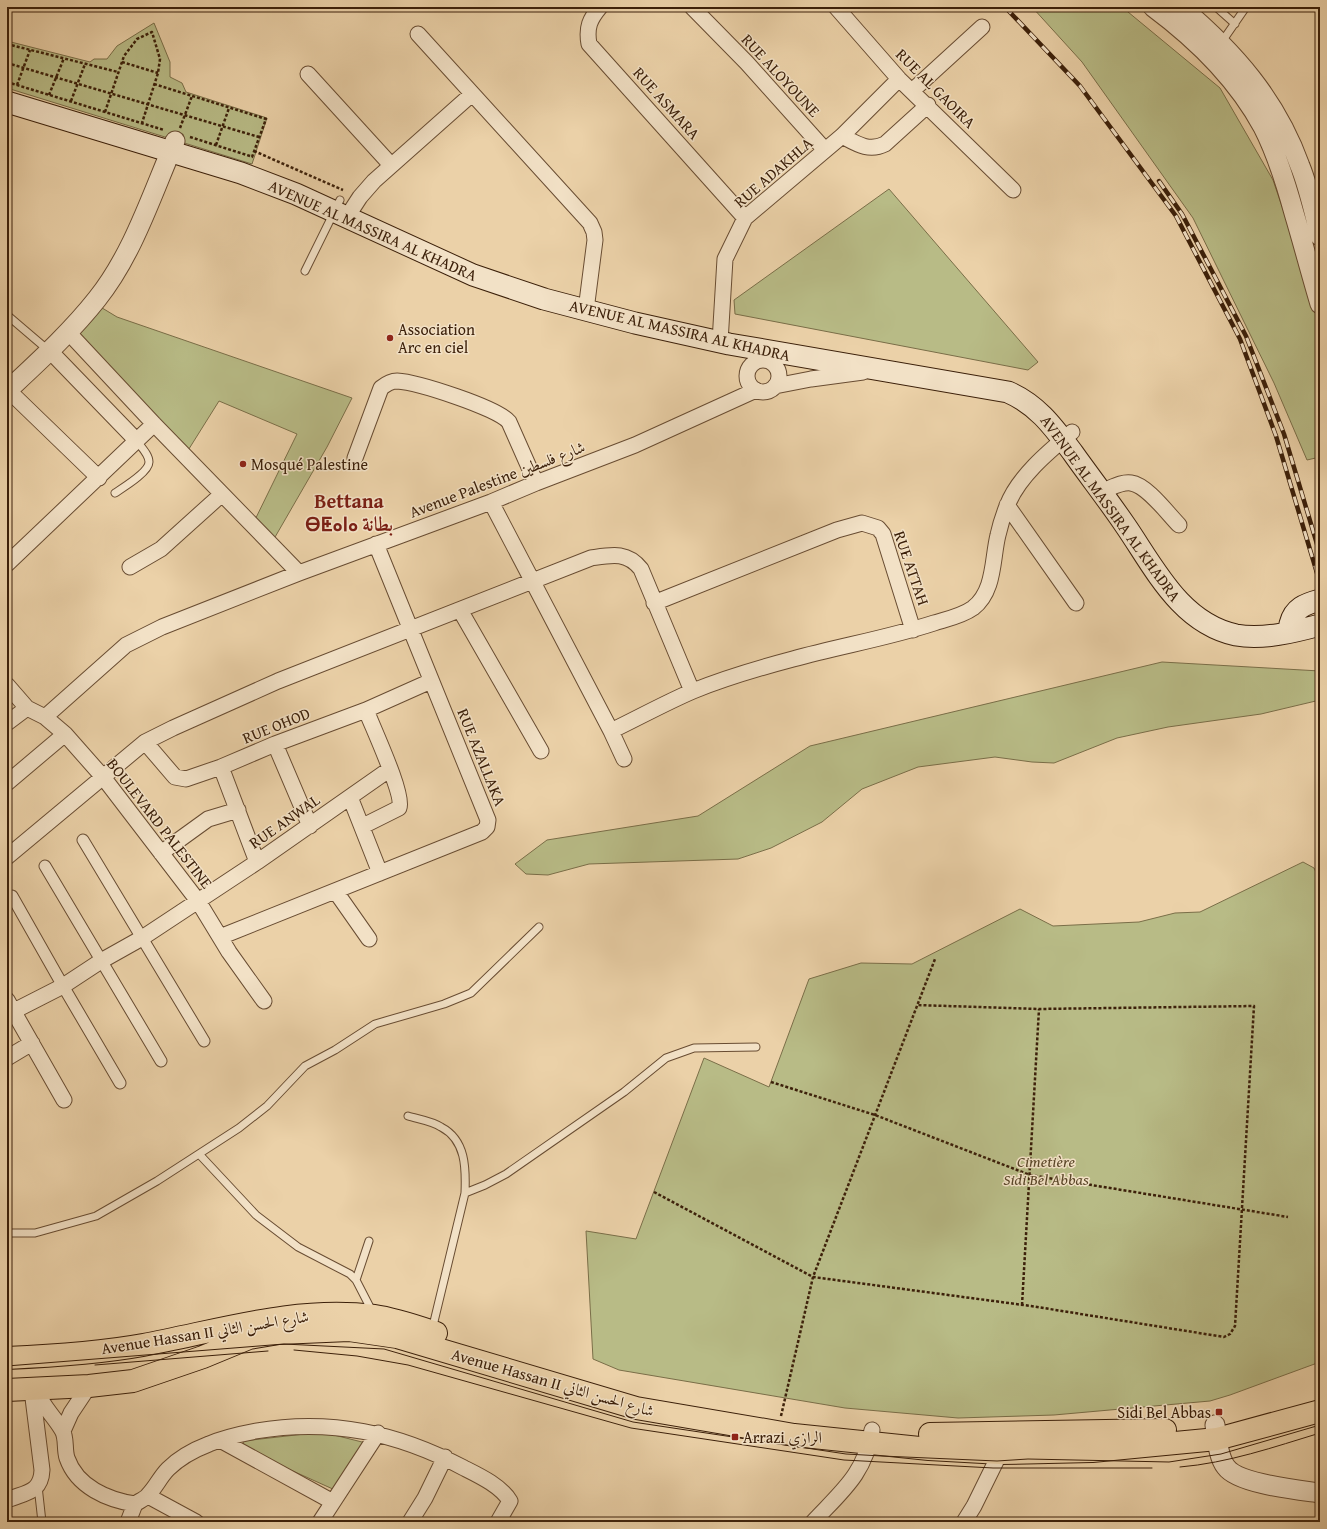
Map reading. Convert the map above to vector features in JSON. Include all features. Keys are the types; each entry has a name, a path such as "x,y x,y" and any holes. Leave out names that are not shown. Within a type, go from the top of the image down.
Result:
{"highway":[{"name":"Avenue Hassan II شارع الحسن الثاني","path":"7,1358 142,1345 280,1317 342,1314 375,1316 531,1378 636,1408 794,1435 871,1437 950,1435 1004,1444 1160,1431 1216,1432 1320,1411"},
{"name":"Avenue Hassan II شارع الحسن الثاني","path":"7,1390 89,1386 133,1381 203,1357 249,1338 278,1333 349,1330 390,1336 430,1339 640,1395 712,1409 781,1419 871,1437"},
{"name":"Avenue Hassan II شارع الحسن الثاني","path":"1216,1432 1272,1411 1320,1396"}],"main road":[{"name":"AVENUE AL MASSIRA AL KHADRA","path":"10,92 176,139 279,174 347,207 419,239 587,304 721,336 768,350 1008,392 1024,399 1067,436 1110,488 1172,578 1206,610 1226,620 1247,626 1273,626 1290,624 1320,617"},
{"name":"AVENUE AL MASSIRA AL KHADRA","path":"768,350 1008,381 1039,397 1067,436 1170,592 1180,603 1201,620 1224,632 1237,635 1272,635 1320,625"},
{"path":"1290,624 1297,609 1306,604 1320,600"},
{"path":"1272,635 1295,637 1320,635"}],"street":[{"name":"RUE ASMARA","path":"600,7 592,17 588,26 589,44 745,218"},
{"name":"RUE ALOYOUNE","path":"692,7 747,63 825,150"},
{"name":"RUE AL GAOIRA","path":"836,7 899,79 928,105 1013,190"},
{"path":"1153,7 1189,36 1222,69 1249,105 1263,128 1282,172 1320,304"},
{"path":"1181,7 1221,43 1247,72 1273,108 1284,128 1301,167 1320,236"},
{"path":"912,91 982,27"},
{"path":"418,34 590,223 594,232 595,240 587,304"},
{"path":"308,74 391,165"},
{"name":"RUE ADAKHLA","path":"721,336 725,259 745,218 842,136 899,79"},
{"path":"347,207 391,165 472,94"},
{"path":"842,136 862,147 877,148 885,144 928,105"},
{"path":"99,478 7,390 68,332 97,299 112,278 132,240 176,139"},
{"path":"68,332 154,424 299,573"},
{"path":"48,350 136,440"},
{"path":"756,390 750,385 747,378 748,370 752,363 760,360 768,350 778,371 778,379 775,386"},
{"path":"775,386 850,373 886,371"},
{"path":"355,458 381,388 388,383 396,381 410,383 483,406 504,416 509,422 536,483"},
{"name":"Avenue Palestine شارع فلسطين","path":"45,716 115,654 136,640 162,627 299,573 491,502 635,445 756,390 766,391 775,386"},
{"path":"7,564 154,424"},
{"path":"913,630 961,615 974,608 984,598 989,585 998,535 1007,505 1018,486 1050,450 1067,436"},
{"path":"1110,488 1130,482 1142,486 1179,525"},
{"path":"130,567 161,549 222,494"},
{"path":"491,502 611,731 624,759"},
{"path":"1007,505 1076,603"},
{"name":"RUE ATTAH","path":"611,731 692,691 793,658 913,630 887,542 878,528 862,523 836,530 654,603"},
{"name":"RUE AZALLAKA","path":"220,937 336,892 482,832 487,827 488,820 376,544"},
{"path":"7,856 145,742 250,693 591,558 610,555 630,558 641,569 692,691"},
{"path":"460,610 541,751"},
{"name":"RUE OHOD","path":"145,742 175,777 186,779 221,767 275,744 366,710 431,681"},
{"name":"BOULEVARD PALESTINE","path":"7,685 27,708 45,716 65,734 103,777 198,901 220,937 264,1001"},
{"path":"7,723 27,708"},
{"path":"363,826 399,808 400,805 400,798 390,769 366,710"},
{"path":"7,783 65,734"},
{"path":"275,744 310,826"},
{"path":"221,767 257,862"},
{"name":"RUE ANWAL","path":"9,1004 63,986 101,961 142,938 310,826 390,769"},
{"path":"350,797 363,826 380,873"},
{"path":"162,853 208,819 238,810"},
{"path":"83,840 204,1041"},
{"path":"45,866 162,1061"},
{"path":"336,892 369,939"},
{"path":"12,896 120,1083"},
{"path":"9,1004 64,1100"},
{"path":"7,1058 32,1043"},
{"path":"63,1431 71,1413 89,1386"},
{"path":"34,1389 63,1431 67,1458 77,1475 102,1496 120,1502 141,1500 196,1522"},
{"path":"7,1500 38,1486 41,1481 42,1470 34,1389"},
{"path":"128,1522 141,1500 169,1468 186,1456 220,1440 261,1431 301,1425 378,1433 445,1457 504,1492 510,1501 498,1522"},
{"path":"1216,1432 1225,1466 1239,1477 1271,1485 1320,1493"},
{"path":"320,1522 378,1433"},
{"path":"813,1522 854,1477 863,1462 871,1437"},
{"path":"220,1440 333,1502"},
{"path":"964,1522 974,1506 1004,1444"},
{"path":"410,1522 425,1498 445,1457"}],"lane":[{"path":"1216,7 1235,24"},
{"path":"1221,43 1246,7"},
{"path":"305,271 347,207"},
{"path":"7,315 48,350"},
{"path":"116,493 147,469 149,461 146,453 136,440"},
{"path":"7,1233 35,1233 96,1216 158,1181 239,1128 267,1106 305,1066 335,1050 375,1024 444,1004 472,992 539,927"},
{"path":"465,1193 506,1174 624,1092 666,1058 694,1048 756,1047"},
{"path":"408,1116 441,1127 454,1138 463,1153 466,1171 465,1193 430,1339"},
{"path":"199,1154 256,1216 298,1248 350,1274 356,1280 375,1316"},
{"path":"356,1280 369,1241"},
{"path":"38,1486 42,1522"}],"path":[{"path":"105,112 118,72 129,48 137,39 152,32 160,59 158,73 142,123"},
{"path":"7,44 118,72"},
{"path":"10,92 23,68 30,50"},
{"path":"49,94 64,58"},
{"path":"122,62 158,73"},
{"path":"7,63 259,137"},
{"path":"71,101 85,64"},
{"path":"7,82 10,92"},
{"path":"10,92 49,94 142,123 176,139 216,146 253,157 266,119 154,84"},
{"path":"176,139 192,96"},
{"path":"216,146 229,108"},
{"path":"254,151 347,207"},
{"path":"781,1419 813,1277 935,959"},
{"path":"654,1192 813,1277 1022,1305 1224,1337 1230,1334 1235,1326 1254,1006 1039,1009 917,1006"},
{"path":"1022,1305 1039,1009"},
{"path":"771,1082 875,1115 1030,1175 1288,1217"}],"green space":[{"path":"1032,7 1122,7 1220,88 1273,180 1320,318 1320,457 1307,460 1274,383 1193,218 1082,62"},
{"path":"154,23 170,62 170,77 182,83 186,92 267,118 252,164 7,88 7,41 90,62 94,59 107,59 117,46"},
{"path":"889,189 1038,362 1028,370 735,314 734,300"},
{"path":"89,300 117,317 352,398 327,447 267,551 249,532 297,434 219,401 182,460 61,328"},
{"path":"1162,662 1320,671 1320,700 1261,714 1168,727 1117,738 1054,763 1032,762 995,757 918,767 862,789 822,822 771,848 738,859 589,864 548,875 526,874 515,864 547,840 698,816 810,746"},
{"name":"Cimetière Sidi Bel Abbas","path":"1303,862 1314,868 1320,880 1320,1362 1210,1401 1054,1415 958,1418 845,1408 619,1370 593,1359 586,1231 636,1239 704,1058 769,1087 809,979 861,963 912,964 1020,909 1053,926 1139,922 1175,913 1200,912"},
{"path":"322,1432 366,1443 335,1490 244,1449 243,1441"}],"tram line":[{"path":"7,1366 284,1344 384,1349 633,1422 846,1454 882,1456 997,1461 1028,1459 1169,1462 1221,1454 1320,1425"},
{"path":"294,1350 357,1356 408,1365 631,1428 844,1460 993,1468 1152,1468"},
{"path":"95,1365 268,1351"},
{"path":"1180,1467 1233,1458 1320,1433"}],"railway":[{"path":"1005,7 1080,86 1176,216 1240,339 1276,436 1320,583"},
{"path":"1159,181 1182,214 1246,336 1284,434 1320,554"}],"place":[{"name":"Association Arc en ciel","path":"390,338"},
{"name":"Mosqué Palestine","path":"243,464"},
{"name":"Sidi Bel Abbas","path":"1219,1412"},
{"name":"Arrazi الرازي","path":"735,1437"}],"district":[{"name":"Bettana ⴱⵟⴰⵏⴰ بطانة","path":"349,512"}]}
